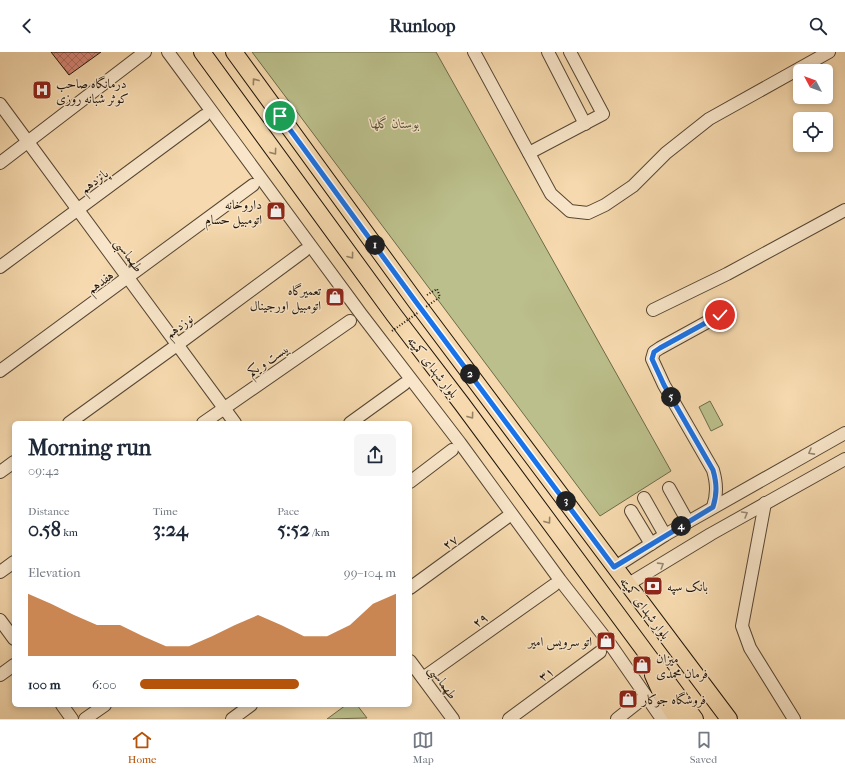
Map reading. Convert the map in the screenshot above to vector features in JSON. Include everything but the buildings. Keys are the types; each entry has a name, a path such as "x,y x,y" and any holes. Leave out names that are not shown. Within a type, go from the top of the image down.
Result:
{"main road":[{"name":"بلوار شهدای کمیته","path":"202,52 649,660 695,719"},
{"name":"بلوار شهدای کمیته","path":"234,52 411,296 729,719"},
{"path":"649,660 662,695 677,719"}],"street":[{"path":"0,164 145,52"},
{"path":"168,52 361,314 460,443 560,580 610,644 662,719"},
{"path":"474,52 552,194 570,211 588,213 605,205 633,186 677,143 709,119 829,52"},
{"path":"548,52 586,124"},
{"path":"529,153 603,114 570,52"},
{"name":"طهماسبی","path":"0,104 234,421"},
{"name":"پانزدهم","path":"0,267 204,116"},
{"name":"هفدهم","path":"0,371 253,185"},
{"path":"653,310 727,274 845,210"},
{"name":"نوزدهم","path":"72,421 178,345 304,250"},
{"path":"713,507 717,495 717,481 713,470 664,385 652,359 654,352 660,348 720,315"},
{"name":"بیست و یکم","path":"205,421 350,321"},
{"path":"353,421 404,384"},
{"path":"614,567 713,507 845,433"},
{"path":"412,480 452,450"},
{"path":"627,585 765,503 845,459"},
{"path":"0,472 12,463"},
{"path":"669,488 688,522"},
{"path":"644,498 665,535"},
{"path":"765,503 742,626 750,648 794,719"},
{"path":"631,511 651,544"},
{"name":"۲۷","path":"412,587 506,518"},
{"path":"0,572 12,563"},
{"name":"۲۹","path":"423,678 554,585"},
{"path":"0,620 12,636"},
{"name":"۳۱","path":"508,719 600,652"},
{"name":"طهماسبی","path":"412,664 453,719"},
{"path":"0,675 12,666"},
{"path":"617,719 646,696"},
{"path":"63,707 72,719"},
{"path":"85,719 102,707"},
{"path":"232,719 248,707"}],"path":[{"path":"392,331 440,297 437,289"}],"green space":[{"name":"بوستان گلها","path":"252,52 436,52 671,471 600,516"},
{"path":"710,401 723,425 711,431 699,407"},
{"path":"343,707 359,707 367,718 327,719"}],"place":[{"name":"درمانگاه صاحب کوثر شبانه روزی","path":"42,90"},
{"name":"داروخانه اتومبیل حسام","path":"276,211"},
{"name":"تعمیرگاه اتومبیل اورجینال","path":"335,297"},
{"name":"بانک سپه","path":"653,586"},
{"name":"اتو سرویس امیر","path":"606,641"},
{"name":"میزان فرمان محمدی","path":"642,665"},
{"name":"فروشگاه جوکار","path":"628,699"}],"route":[{"path":"280,116 416,302 614,567 713,507 717,495 717,481 713,470 664,385 652,359 654,352 660,348 720,315"}]}
